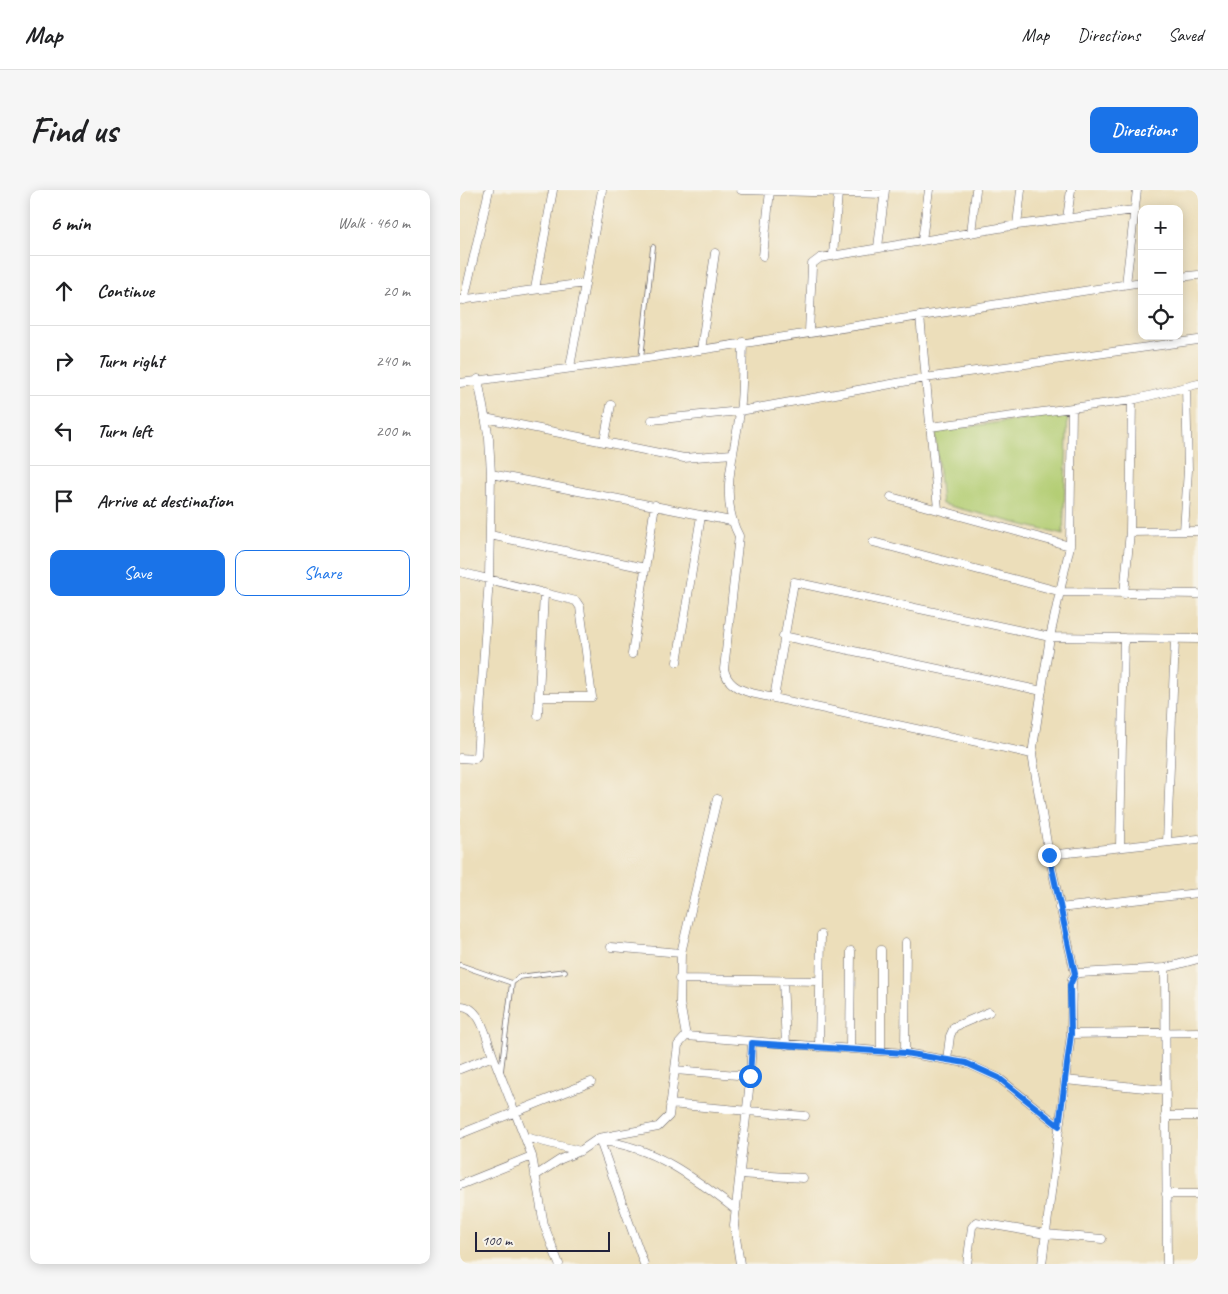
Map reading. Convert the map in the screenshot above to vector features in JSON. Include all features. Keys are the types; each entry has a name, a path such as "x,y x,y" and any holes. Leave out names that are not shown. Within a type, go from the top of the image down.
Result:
{"street":[{"path":"489,190 462,300 585,283"},
{"path":"535,289 553,190"},
{"path":"570,367 602,190"},
{"path":"741,190 838,193 884,192 878,248"},
{"path":"922,240 929,190"},
{"path":"971,232 976,190"},
{"path":"1017,225 1021,190"},
{"path":"1067,218 1071,190"},
{"path":"1126,284 1137,190"},
{"path":"763,256 770,191"},
{"path":"832,256 838,193"},
{"path":"809,332 812,264 820,258 971,232 1134,210"},
{"path":"701,350 715,253"},
{"path":"1183,276 1198,274"},
{"path":"460,383 478,379 641,359 1138,282"},
{"path":"920,316 938,509"},
{"path":"652,420 740,411 925,378 1198,341"},
{"path":"743,342 740,411 732,454 729,487 731,521 739,536 724,669 725,675 733,686 741,690 1032,754"},
{"path":"460,758 474,759 477,756 489,578 491,474 485,418 478,379"},
{"path":"930,426 1132,400 1198,384"},
{"path":"1184,531 1188,470 1186,387"},
{"path":"1124,594 1130,532 1132,400"},
{"path":"604,441 611,405"},
{"path":"1042,1264 1071,1034 1070,985 1075,974 1059,908 1032,754 1050,637 1062,592 1070,546 1072,408"},
{"path":"485,418 684,458 732,454"},
{"path":"1188,470 1198,470"},
{"path":"491,474 731,521"},
{"path":"891,497 1070,546"},
{"path":"632,654 655,505"},
{"path":"677,662 701,516"},
{"path":"1130,532 1198,531"},
{"path":"490,535 645,568"},
{"path":"873,542 1062,592 1198,594"},
{"path":"460,572 576,601 580,607 592,697 539,697"},
{"path":"774,698 794,582 1050,637 1198,639"},
{"path":"538,715 544,592"},
{"path":"784,636 1042,691"},
{"path":"1120,847 1124,638"},
{"path":"1167,842 1175,639"},
{"path":"686,1036 680,1003 681,953 717,799"},
{"path":"1049,855 1198,839"},
{"path":"1059,908 1198,894"},
{"path":"819,1047 821,935"},
{"path":"905,1053 906,942"},
{"path":"610,947 681,953"},
{"path":"881,950 881,1051"},
{"path":"850,951 850,1049"},
{"path":"1075,974 1165,968 1186,962 1198,961"},
{"path":"1165,968 1167,1264"},
{"path":"679,979 820,980"},
{"path":"783,980 786,1045"},
{"path":"460,1006 470,1008 477,1014 525,1137 532,1156 544,1225 559,1264"},
{"path":"947,1060 950,1036 954,1027 989,1012"},
{"path":"1071,1034 1198,1032"},
{"path":"686,1036 752,1043 905,1053 966,1063 999,1078 1059,1126"},
{"path":"535,1176 561,1159 580,1151 599,1139 658,1127 669,1116 678,1045 686,1036"},
{"path":"740,1264 735,1237 736,1210 747,1113 752,1043"},
{"path":"460,1069 493,1056"},
{"path":"675,1070 750,1076"},
{"path":"1065,1080 1165,1090"},
{"path":"460,1134 516,1114 591,1082"},
{"path":"670,1104 747,1113 805,1116"},
{"path":"1165,1116 1198,1116"},
{"path":"525,1137 580,1151"},
{"path":"599,1139 620,1142 641,1149 702,1184 736,1210"},
{"path":"599,1139 644,1264"},
{"path":"460,1185 532,1156"},
{"path":"740,1174 803,1178"},
{"path":"1166,1194 1198,1194"},
{"path":"967,1264 972,1227 976,1222 1046,1234 1102,1239"}],"lane":[{"path":"641,359 653,247"},
{"path":"460,965 512,983"},
{"path":"501,1076 512,983 519,977 564,972"}],"green space":[{"path":"1068,413 1063,535 942,504 935,431"}],"route":[{"path":"750,1076 752,1043 905,1053 966,1063 983,1068 999,1078 1059,1126 1071,1034 1070,985 1075,974 1059,908 1049,855"}]}
